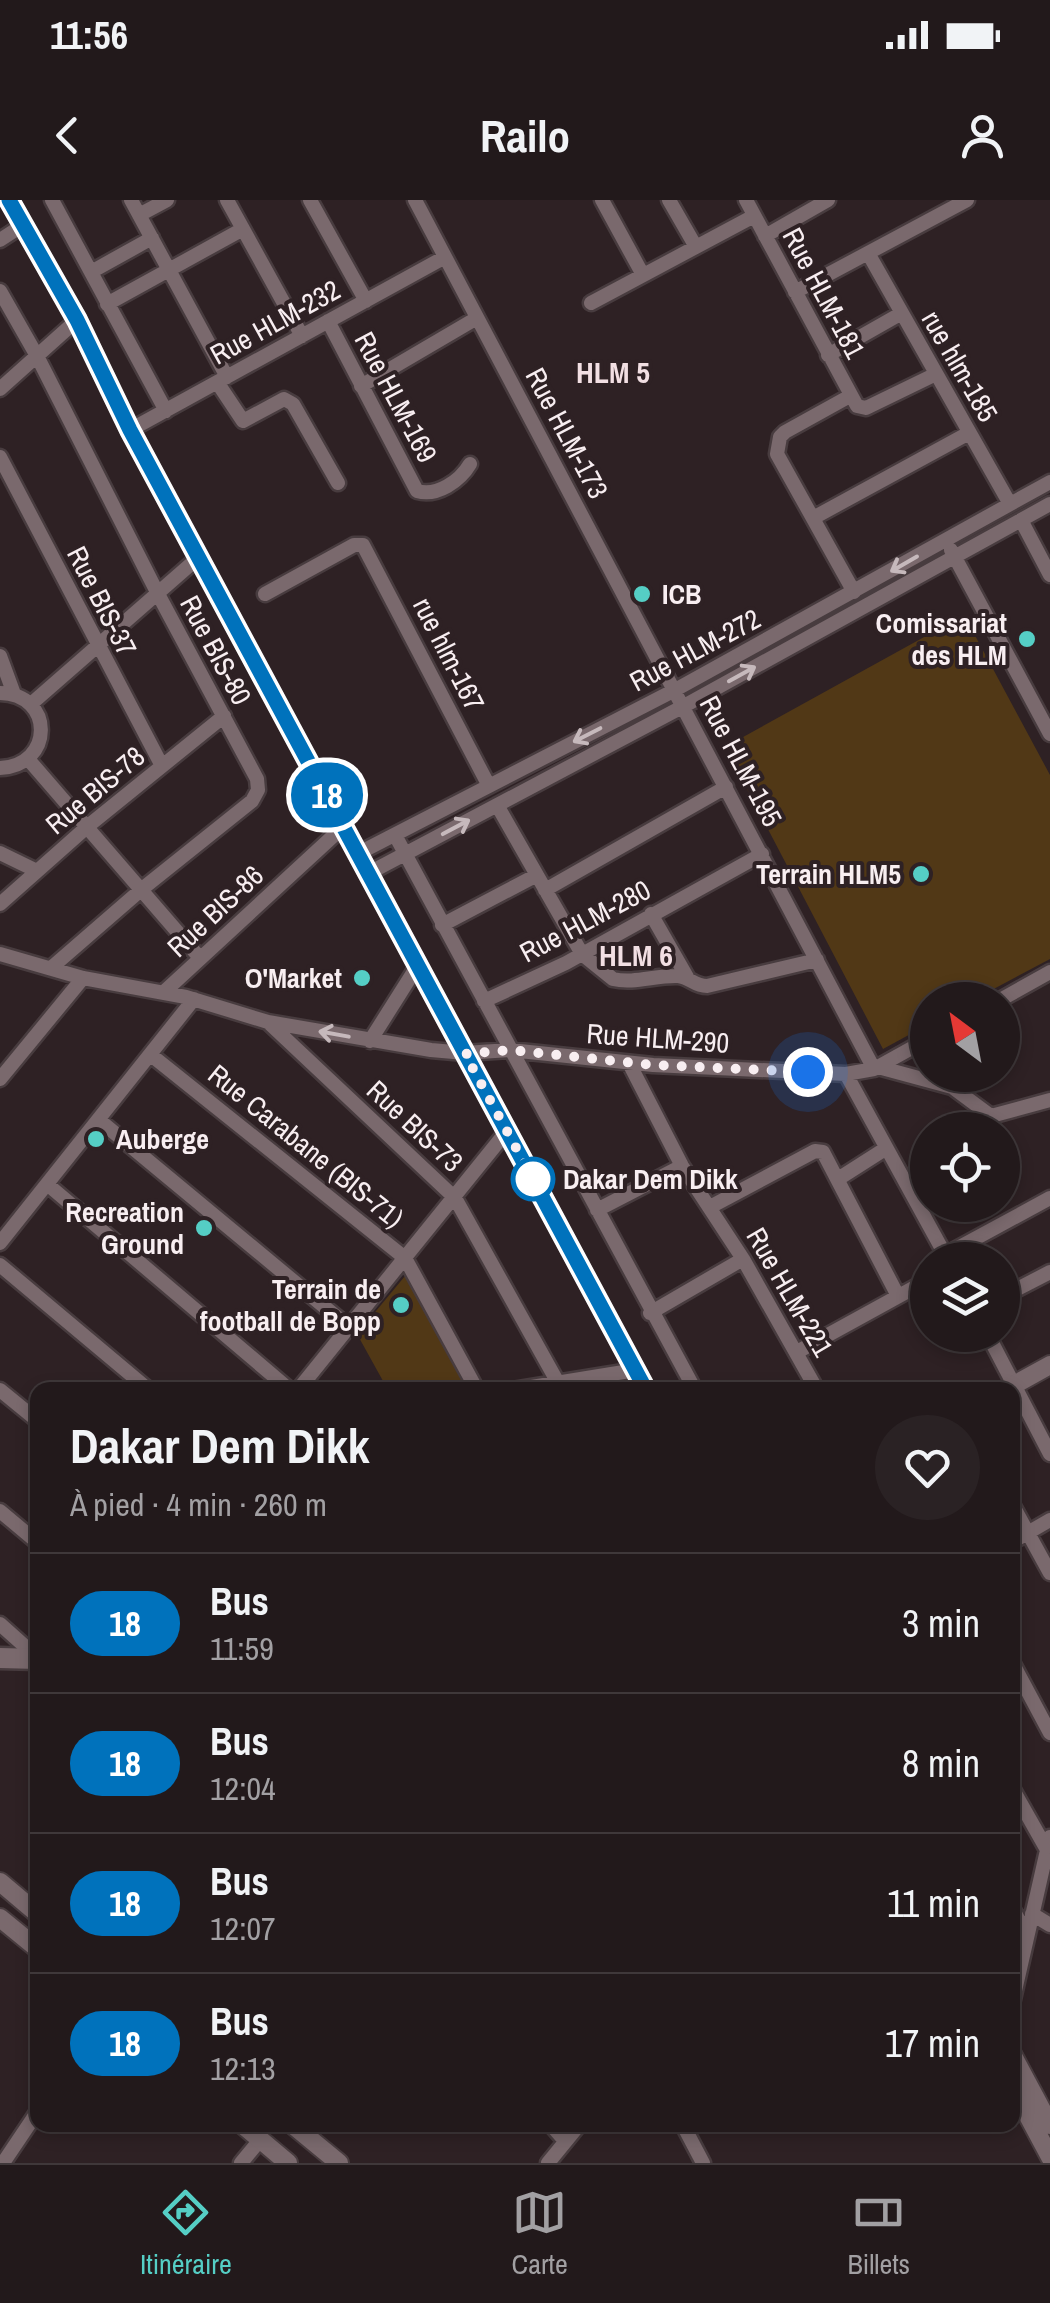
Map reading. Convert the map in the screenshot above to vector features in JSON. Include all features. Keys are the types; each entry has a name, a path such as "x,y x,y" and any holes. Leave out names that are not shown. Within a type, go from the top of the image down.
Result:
{"main road":[{"path":"0,1658 30,1658"}],"street":[{"path":"9,200 77,320 130,430 642,1382"},
{"path":"52,200 166,411"},
{"path":"131,200 243,421 281,400 292,404 338,482"},
{"path":"140,215 167,200"},
{"path":"228,200 302,336"},
{"path":"310,200 366,301"},
{"name":"Rue HLM-173","path":"414,200 675,690"},
{"path":"602,200 644,275"},
{"path":"669,200 696,247"},
{"name":"Rue HLM-181","path":"746,200 855,402"},
{"path":"765,236 828,200"},
{"path":"795,292 966,200"},
{"path":"591,303 754,216"},
{"path":"0,240 23,225"},
{"path":"108,304 243,229"},
{"path":"91,272 152,238"},
{"name":"rue hlm-185","path":"868,253 1010,504"},
{"name":"Rue HLM-232","path":"130,430 445,257"},
{"name":"Rue BIS-80","path":"0,291 258,779 252,801 51,968"},
{"path":"828,355 902,313"},
{"path":"361,386 477,318"},
{"path":"0,390 77,320"},
{"name":"Rue HLM-169","path":"328,321 417,491 435,492 461,477 470,464"},
{"path":"854,592 777,454 778,444 784,432 855,402 866,408 936,374"},
{"path":"813,518 970,433"},
{"name":"Rue BIS-37","path":"0,457 162,766"},
{"name":"Rue HLM-272","path":"358,853 675,690 1050,482"},
{"name":"Rue HLM-272","path":"370,873 1050,504"},
{"path":"1021,520 1050,575"},
{"path":"946,540 1050,734"},
{"name":"rue hlm-167","path":"264,594 354,545 362,546 488,786"},
{"path":"31,704 200,557"},
{"path":"0,656 7,693 31,704 41,732 35,752 28,759 11,768 0,768"},
{"name":"Rue HLM-195","path":"675,690 876,1068"},
{"name":"Rue BIS-78","path":"0,904 88,826 224,716"},
{"path":"28,759 200,958"},
{"path":"442,925 541,882 726,787"},
{"path":"498,805 582,954 613,980 686,977"},
{"name":"Rue BIS-86","path":"164,992 344,826"},
{"path":"395,836 690,1382"},
{"path":"0,853 36,871"},
{"name":"Rue HLM-280","path":"484,1001 582,954 762,854"},
{"path":"651,914 686,977 695,984 707,986 817,960"},
{"name":"Rue HLM-290","path":"0,954 82,978 164,992 268,1022 465,1054 510,1050 629,1063 846,1074 876,1068"},
{"path":"370,1041 418,966"},
{"path":"1020,989 1050,972"},
{"path":"0,1080 82,978"},
{"path":"0,1243 194,1000"},
{"name":"Rue BIS-73","path":"268,1022 455,1198 557,1382"},
{"path":"876,1068 910,1050"},
{"name":"Rue Carabane (BIS-71)","path":"151,1055 405,1258 473,1382"},
{"name":"Rue HLM-221","path":"629,1063 682,1166 743,1259 813,1382"},
{"path":"876,1068 952,1087 991,1116 1050,1100"},
{"path":"846,1074 937,1242"},
{"path":"99,1120 350,1328"},
{"path":"305,1382 507,1131"},
{"path":"838,1179 885,1150"},
{"path":"710,1207 815,1151 826,1155 898,1296"},
{"path":"597,1210 682,1166"},
{"path":"46,1184 273,1382"},
{"path":"976,1242 1048,1203"},
{"path":"650,1313 743,1259"},
{"path":"0,1265 139,1382"},
{"path":"1020,1288 1050,1272"},
{"path":"797,1352 910,1290"},
{"path":"995,1352 1008,1382"},
{"path":"1020,1382 1050,1366"},
{"path":"578,1382 636,1370"},
{"path":"0,1390 30,1414"},
{"path":"1020,1403 1049,1450"},
{"path":"0,1511 30,1536"},
{"path":"1020,1518 1050,1573"},
{"path":"1020,1537 1050,1520"},
{"path":"0,1624 30,1651"},
{"path":"1020,1677 1050,1733"},
{"path":"1020,1800 1048,1843 1020,1967"},
{"path":"0,1882 30,1907"},
{"path":"1032,1914 1050,1925"},
{"path":"0,1918 30,1942"},
{"path":"1020,1922 1027,1934"},
{"path":"1020,2069 1050,2124"},
{"path":"1020,2101 1050,2156"},
{"path":"3,2163 30,2124"},
{"path":"251,2132 288,2163"},
{"path":"302,2132 340,2163"},
{"path":"557,2132 565,2141"},
{"path":"548,2163 573,2132"},
{"path":"686,2132 703,2163"},
{"path":"241,2163 260,2140"}],"shaded area":[{"name":"Terrain HLM5","path":"964,615 1050,775 1050,959 1007,982 910,982 910,1034 883,1049 725,747"},
{"name":"Terrain de football de Bopp","path":"405,1276 463,1382 384,1382 357,1334"}],"bus line":[{"name":"18","path":"9,200 77,320 130,430 642,1382"}],"place":[{"name":"ICB","path":"642,594"},
{"name":"Comissariat des HLM","path":"1027,639"},
{"name":"Terrain HLM5","path":"921,874"},
{"name":"O'Market","path":"362,978"},
{"name":"Auberge","path":"96,1139"},
{"name":"Dakar Dem Dikk","path":"533,1179"},
{"name":"Recreation Ground","path":"204,1228"},
{"name":"Terrain de football de Bopp","path":"401,1305"}],"district":[{"name":"HLM 5","path":"613,372"},
{"name":"HLM 6","path":"636,955"}],"route":[{"path":"533,1179 465,1054 510,1050 653,1065 808,1072"}]}
